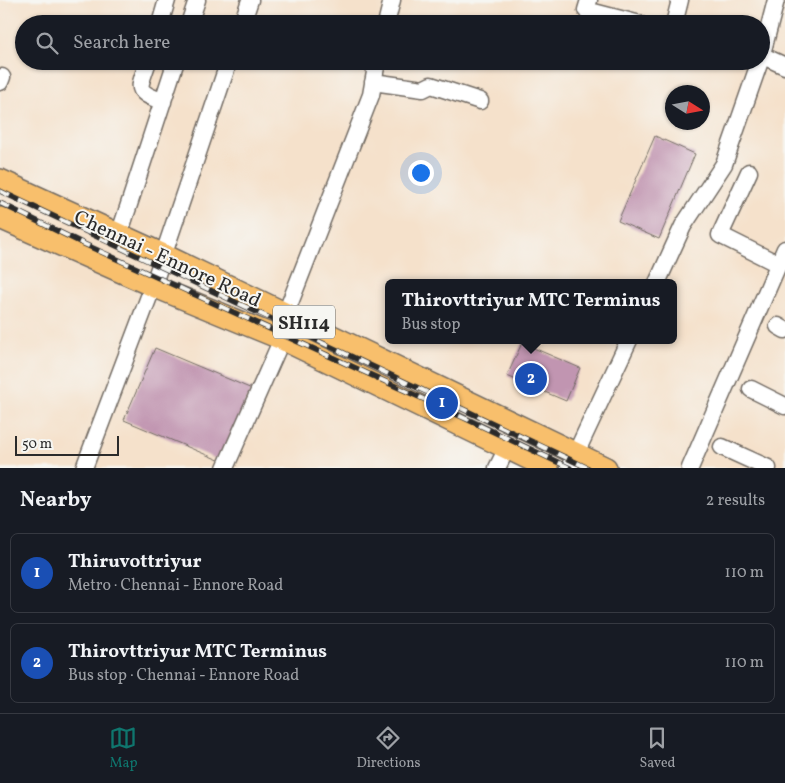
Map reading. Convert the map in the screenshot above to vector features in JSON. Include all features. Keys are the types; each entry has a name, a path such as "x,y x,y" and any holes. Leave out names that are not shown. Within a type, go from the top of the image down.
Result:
{"main road":[{"name":"Chennai - Ennore Road","path":"0,180 286,313 572,460 606,468"},
{"name":"Chennai - Ennore Road","path":"0,218 154,286 282,339 548,468"}],"street":[{"path":"163,15 167,0"},
{"path":"192,15 197,0"},
{"path":"245,15 250,0"},
{"path":"388,15 392,0"},
{"path":"589,0 586,10 605,15"},
{"path":"676,15 680,0"},
{"path":"770,23 776,0"},
{"path":"770,60 785,66"},
{"path":"145,70 140,84 142,92 163,102"},
{"path":"119,235 173,70"},
{"path":"84,468 154,286 226,70"},
{"path":"286,313 371,95 375,70"},
{"path":"659,279 683,226 724,164 757,70"},
{"path":"373,82 423,90 431,85 480,101"},
{"path":"690,468 782,257 720,235 750,172"},
{"path":"225,468 282,339"},
{"path":"572,460 627,344"},
{"path":"751,389 785,406"},
{"path":"722,447 768,468"},
{"path":"497,468 507,448"}],"building":[{"path":"655,136 695,154 659,239 618,221"},
{"path":"522,344 580,368 566,401 507,376"},
{"path":"155,348 252,389 221,461 124,420"}],"railway":[{"path":"0,191 588,468"},
{"path":"0,203 84,244 570,468"}],"place":[{"name":"Thirovttriyur MTC Terminus","path":"531,379"},
{"name":"Thiruvottriyur","path":"442,403"}]}
